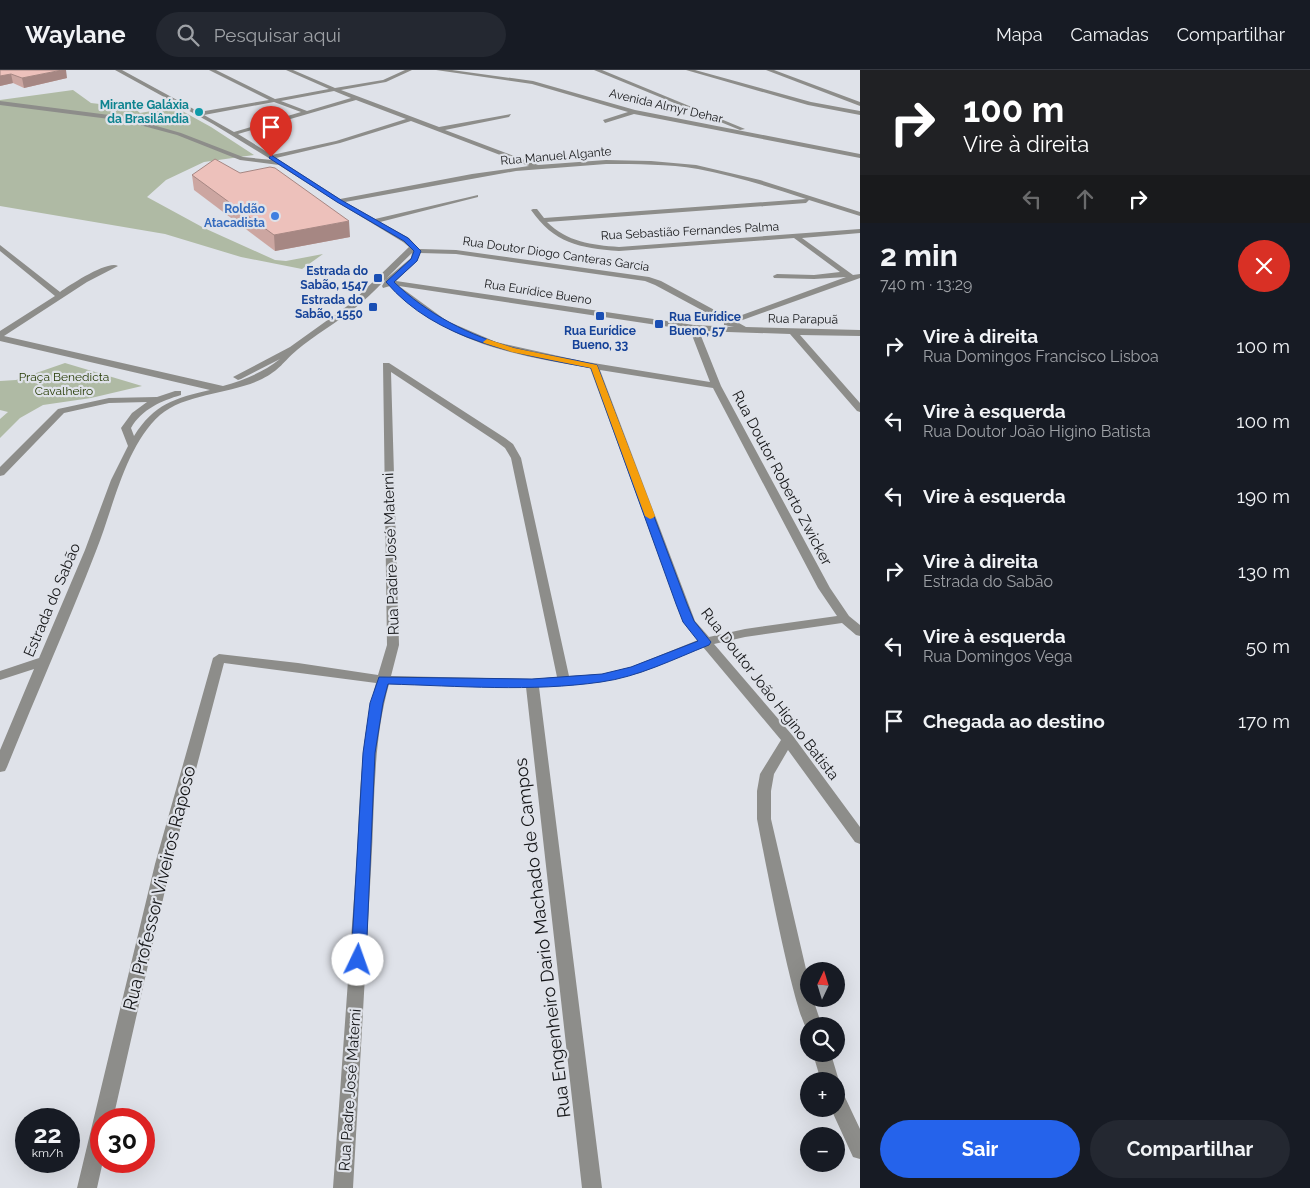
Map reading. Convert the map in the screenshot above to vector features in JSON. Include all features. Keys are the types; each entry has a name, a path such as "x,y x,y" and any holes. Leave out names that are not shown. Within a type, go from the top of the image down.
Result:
{"street":[{"path":"118,70 233,134 339,201 376,221 413,250"},
{"path":"212,70 276,101 308,113"},
{"path":"289,70 338,91 538,167"},
{"path":"197,114 338,91 390,80 409,70"},
{"name":"Avenida Almyr Dehar","path":"439,70 498,76 634,112 860,156"},
{"path":"597,70 695,108 759,137"},
{"path":"689,70 860,117"},
{"path":"706,70 818,101 860,106"},
{"path":"769,70 860,106"},
{"path":"791,78 796,74"},
{"path":"810,104 835,95"},
{"path":"233,134 357,98"},
{"path":"0,103 125,119 179,134 242,158 280,163"},
{"path":"827,108 860,113"},
{"path":"605,121 634,112"},
{"path":"439,130 509,115"},
{"path":"271,157 338,142 411,119"},
{"name":"Rua Manuel Algante","path":"339,201 435,182 538,167 615,162 696,167 762,182 860,214"},
{"path":"376,221 476,196"},
{"path":"541,220 814,200"},
{"name":"Rua Sebastião Fernandes Palma","path":"535,210 541,220 554,233 576,243 594,248 619,249 860,232"},
{"path":"797,236 853,275"},
{"path":"0,247 59,295"},
{"name":"Estrada do Sabão","path":"132,445 126,428 130,419 138,411 159,400 205,386 228,382 293,349 353,306 389,270 413,250"},
{"name":"Estrada do Sabão","path":"353,306 370,299 390,282 414,259 413,250"},
{"name":"Rua Doutor Diogo Canteras Garcia","path":"413,250 456,252 646,279 658,283 746,330"},
{"path":"0,336 59,295 84,280 114,266"},
{"path":"389,270 386,278 403,295 453,328 512,350 594,366 716,386"},
{"path":"777,276 853,275"},
{"name":"Rua Eurídice Bueno","path":"682,326 711,326 730,322 853,275"},
{"name":"Rua Eurídice Bueno","path":"390,282 694,328 746,330"},
{"name":"Rua Doutor Roberto Zwicker","path":"694,328 716,386 824,588 845,619 860,632"},
{"name":"Rua Parapuã","path":"746,330 860,332"},
{"path":"793,332 860,409"},
{"path":"0,336 205,386 226,388"},
{"name":"Estrada do Sabão","path":"0,767 91,550 132,445 160,411 169,405 226,388 266,373 288,357 293,349"},
{"name":"Rua Padre José Materni","path":"343,1188 366,846 369,753 377,703 393,645 386,365 501,440 509,446 516,458 521,472 564,681"},
{"name":"Rua Doutor João Higino Batista","path":"594,366 689,622 788,739 860,838"},
{"path":"0,473 55,415 61,412 107,402 159,400"},
{"path":"383,680 532,683 602,678 634,670 705,642 745,633 845,619"},
{"name":"Rua Professor Viveiros Raposo","path":"105,1108 162,864 219,658 298,667 383,680"},
{"path":"0,676 43,661"},
{"name":"Rua Engenheiro Dario Machado de Campos","path":"532,683 592,1188"},
{"path":"788,739 767,774 764,791 764,819 802,990 810,1017"},
{"path":"844,1117 860,1150"},
{"path":"87,1188 90,1173"}],"green space":[{"path":"73,90 91,103 134,108 140,113 175,107 211,127 254,155 204,162 166,180 147,197 204,228 275,260 286,261 323,254 302,269 241,257 165,234 0,206 0,100"},
{"name":"Praça Benedicta Cavalheiro","path":"65,363 142,386 91,398 43,405 20,418 0,438 0,419 8,412 0,410 0,381 16,380"}],"building":[{"path":"0,70 62,70 22,78 11,74 0,76"},
{"name":"Roldão Atacadista","path":"215,159 240,173 270,167 275,168 349,221 274,235 192,175"}],"slow traffic":[{"path":"487,342 512,350 594,366 650,516"}],"place":[{"name":"Mirante Galáxia da Brasilândia","path":"199,112"},
{"name":"Roldão Atacadista","path":"275,216"},
{"name":"Estrada do Sabão, 1547","path":"378,278"},
{"name":"Estrada do Sabão, 1550","path":"373,307"},
{"name":"Rua Eurídice Bueno, 33","path":"600,316"},
{"name":"Rua Eurídice Bueno, 57","path":"659,324"}],"route":[{"path":"271,157 339,201 376,221 414,247 417,255 390,282 403,295 430,314 453,328 512,350 594,366 681,604 689,622 705,642 634,670 602,678 532,683 383,680 377,703 369,753 366,846 358,960"}]}
